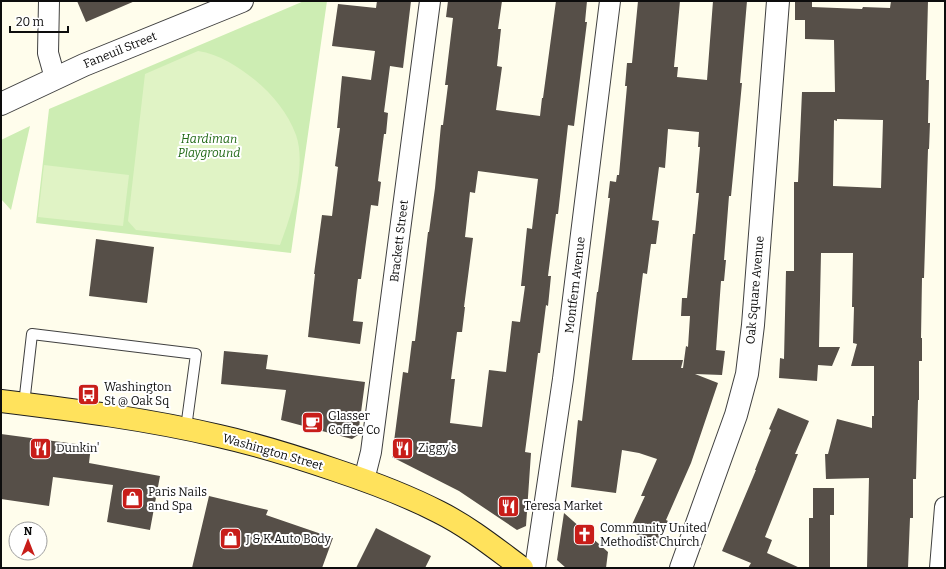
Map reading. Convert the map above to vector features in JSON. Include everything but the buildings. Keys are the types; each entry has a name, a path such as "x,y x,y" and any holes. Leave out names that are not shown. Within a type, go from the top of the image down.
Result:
{"main road":[{"name":"Washington Street","path":"1,401 116,416 186,428 285,453 364,480 416,500 468,528 522,568"}],"street":[{"path":"50,1 48,53 55,78"},
{"name":"Faneuil Street","path":"1,104 114,52 242,1"},
{"name":"Brackett Street","path":"364,480 372,445 430,1"},
{"name":"Montfern Avenue","path":"535,568 564,379 610,1"},
{"name":"Oak Square Avenue","path":"681,568 736,415 747,374 753,325 778,1"},
{"path":"940,568 945,507"}],"lane":[{"path":"24,404 32,334 196,354 186,428"}],"green space":[{"name":"Hardiman Playground","path":"304,1 327,1 291,253 36,223 49,109"},
{"path":"198,51 221,58 242,70 255,80 279,105 293,127 299,147 299,176 293,206 280,245 136,230 128,221 145,74"},
{"path":"30,126 11,210 1,199 1,140"},
{"path":"44,165 129,175 123,226 38,217"}],"place":[{"name":"Washington St @ Oak Sq","path":"89,394"},
{"name":"Glasser Coffee Co","path":"313,423"},
{"name":"Dunkin'","path":"40,448"},
{"name":"Ziggy's","path":"403,448"},
{"name":"Paris Nails and Spa","path":"133,499"},
{"name":"Teresa Market","path":"509,506"},
{"name":"Community United Methodist Church","path":"585,535"},
{"name":"J & K Auto Body","path":"230,539"}]}
